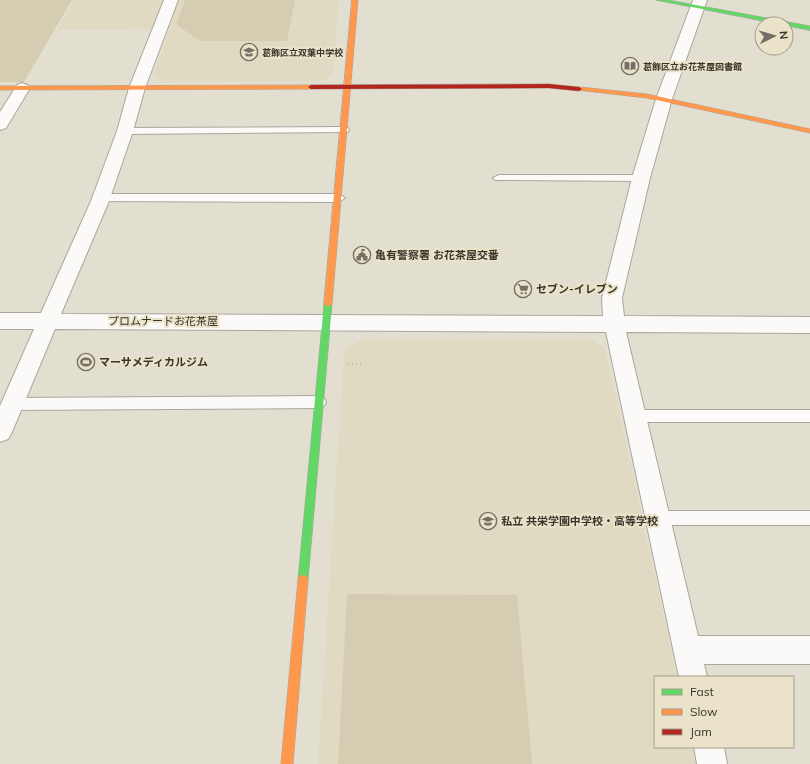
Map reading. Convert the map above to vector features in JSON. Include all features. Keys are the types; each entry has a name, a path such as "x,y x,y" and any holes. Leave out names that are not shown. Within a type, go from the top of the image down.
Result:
{"street":[{"path":"0,432 101,198 125,131 137,88 171,0"},
{"path":"287,764 326,322 339,198 355,0"},
{"path":"659,0 699,4 810,28"},
{"path":"693,676 614,323 612,298 641,178 664,99 699,4"},
{"path":"0,88 348,88 549,86 664,99 810,130"},
{"path":"0,125 22,88"},
{"name":"プロムナードお花茶屋","path":"0,321 810,325"},
{"path":"687,650 810,650"},
{"path":"708,748 712,764"}],"lane":[{"path":"125,131 344,130"},
{"path":"499,178 641,178"},
{"path":"101,198 339,198"},
{"path":"11,404 319,402"},
{"path":"635,416 810,416"},
{"path":"658,518 810,518"}],"shaded area":[{"path":"0,0 72,0 24,82 0,82"},
{"name":"葛飾区立双葉中学校","path":"74,0 339,0 333,73 322,81 163,82 153,76 170,29 57,30"},
{"path":"185,0 295,0 287,41 199,41 176,24"},
{"name":"私立 共栄学園中学校・高等学校","path":"362,339 590,339 605,348 677,676 654,676 654,748 692,748 696,764 318,764 344,351"},
{"path":"347,594 517,595 532,764 338,764"}],"traffic: fast":[{"path":"659,0 810,28"},
{"path":"303,580 328,304"}],"traffic: slow":[{"path":"328,304 355,0"},
{"path":"0,88 311,87"},
{"path":"579,89 647,96 810,131"},
{"path":"287,764 303,580"}],"traffic: jam":[{"path":"311,87 549,86 579,89"}],"place":[{"name":"葛飾区立双葉中学校","path":"249,52"},
{"name":"葛飾区立お花茶屋図書館","path":"630,66"},
{"name":"亀有警察署 お花茶屋交番","path":"362,255"},
{"name":"セブン-イレブン","path":"523,289"},
{"name":"マーサメディカルジム","path":"86,362"},
{"name":"私立 共栄学園中学校・高等学校","path":"488,521"}]}
